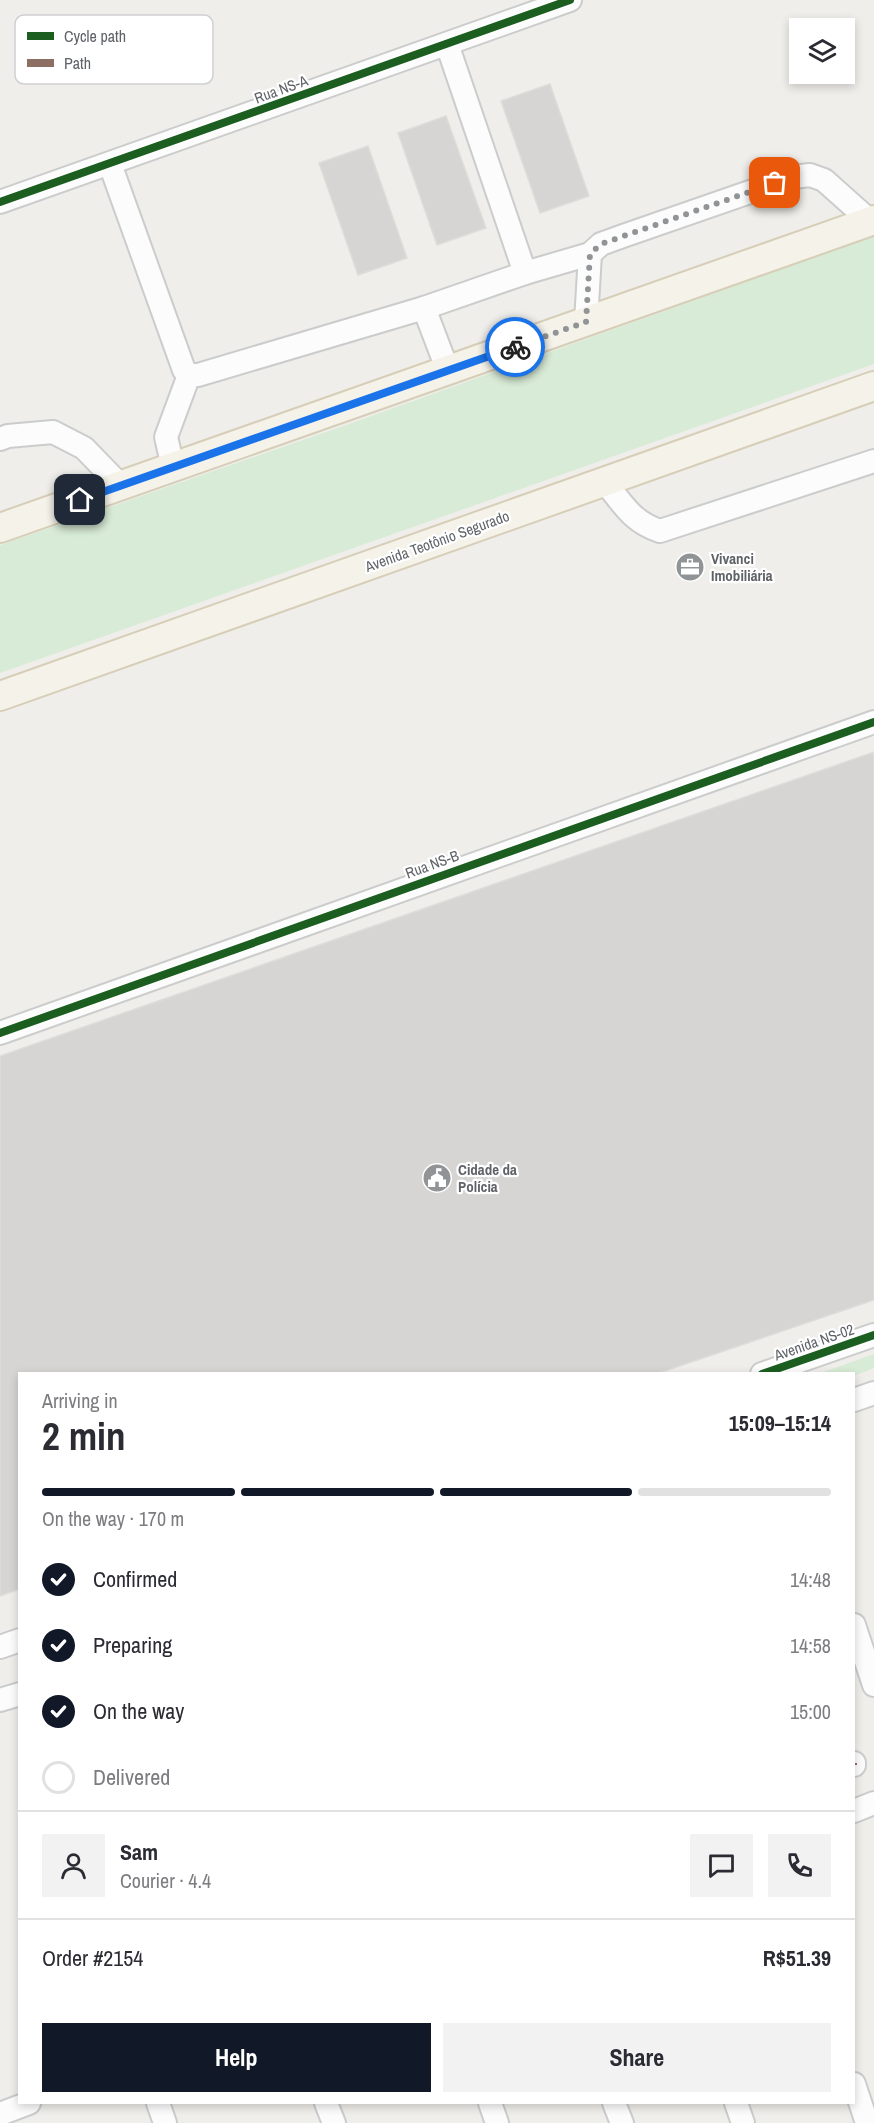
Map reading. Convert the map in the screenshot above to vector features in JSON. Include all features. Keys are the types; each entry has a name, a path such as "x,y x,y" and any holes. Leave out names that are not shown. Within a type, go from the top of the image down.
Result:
{"main road":[{"path":"0,528 872,221"},
{"name":"Avenida Teotônio Segurado","path":"0,696 874,386"}],"street":[{"name":"Rua NS-A","path":"0,202 570,0"},
{"path":"447,44 525,273"},
{"path":"110,164 184,370 189,375 198,375 424,308 525,273 590,254 601,244 793,177 810,175 824,180 872,221"},
{"path":"586,322 590,254"},
{"path":"424,308 448,371"},
{"path":"172,467 166,437 189,375"},
{"path":"0,439 8,435 53,432 84,448 120,486"},
{"path":"605,482 634,519 647,527 660,531 874,461"},
{"name":"Rua NS-B","path":"0,1033 874,722"},
{"name":"Avenida NS-02","path":"768,1372 874,1335"},
{"path":"855,1400 874,1392"},
{"path":"855,1628 874,1685"},
{"path":"0,1647 18,1641"},
{"path":"0,1701 18,1695"},
{"path":"855,1811 874,1803"},
{"path":"855,2087 867,2123"},
{"path":"0,2114 26,2104"},
{"path":"158,2104 165,2123"},
{"path":"327,2104 333,2123"},
{"path":"490,2104 497,2123"},
{"path":"614,2104 622,2123"},
{"path":"736,2104 743,2123"}],"green space":[{"path":"874,236 874,364 0,673 0,545 349,424"},
{"path":"874,1354 874,1368 855,1376 855,1372 824,1372"}],"building":[{"path":"550,84 589,196 540,213 501,101"},
{"path":"446,116 486,228 437,245 398,133"},
{"path":"368,146 407,258 358,275 319,163"},
{"name":"Cidade da Polícia","path":"874,752 874,1300 662,1372 18,1372 18,1590 0,1596 0,1056"}],"cycle path":[{"path":"0,202 570,0"},
{"path":"0,1033 874,722"},
{"path":"768,1372 874,1335"}],"way so far":[{"path":"515,347 586,322 590,254 601,244 775,183"}],"place":[{"name":"Vivanci Imobiliária","path":"690,567"},
{"name":"Cidade da Polícia","path":"437,1178"}],"route":[{"path":"80,500 515,347"}]}
